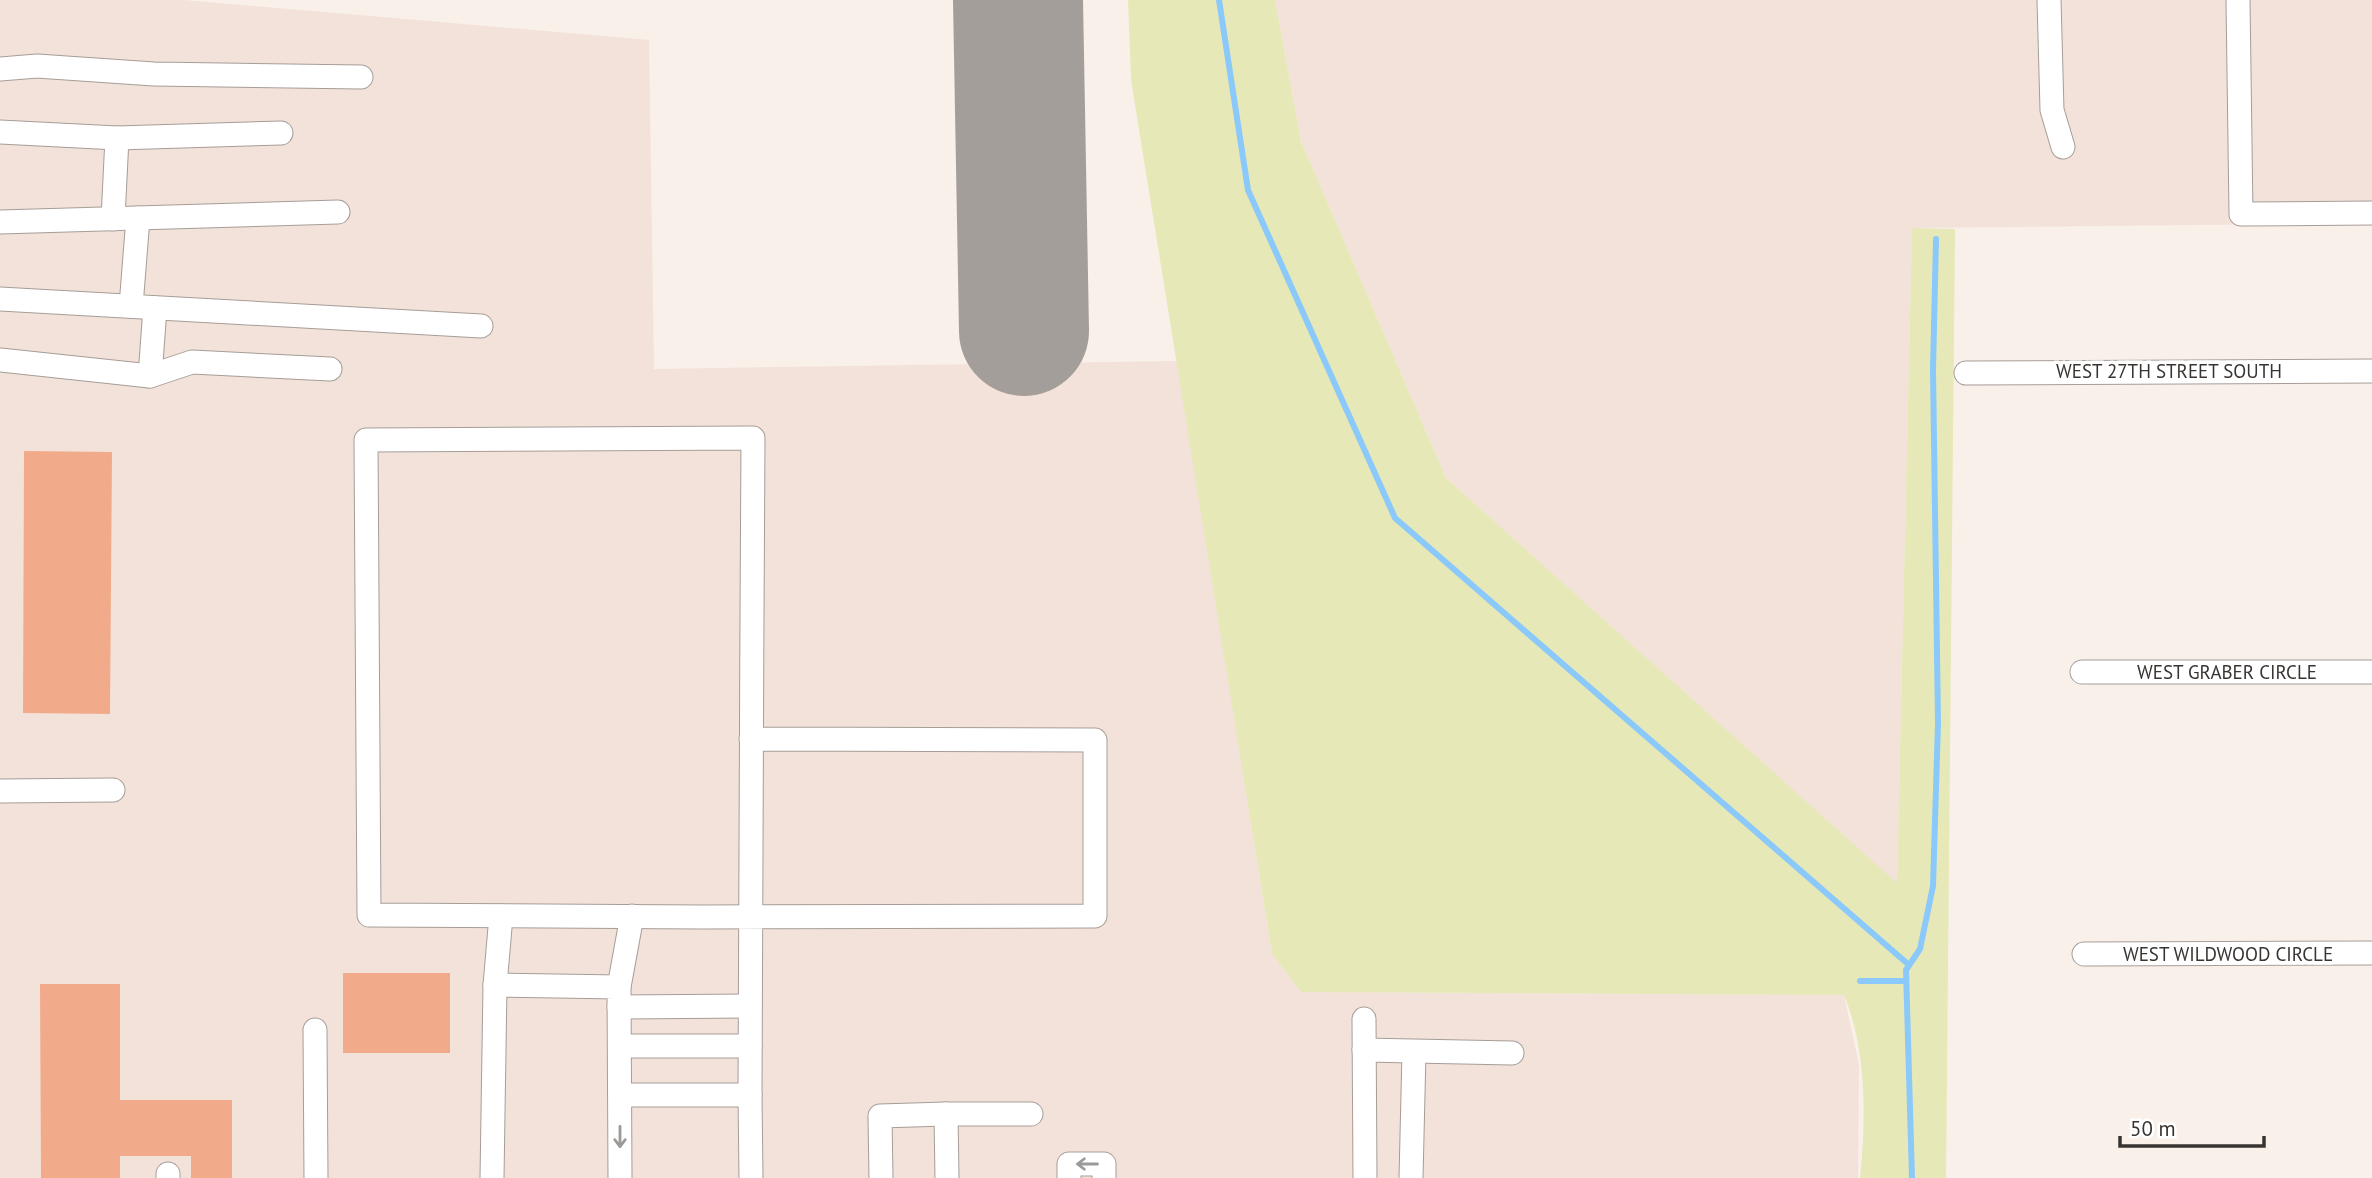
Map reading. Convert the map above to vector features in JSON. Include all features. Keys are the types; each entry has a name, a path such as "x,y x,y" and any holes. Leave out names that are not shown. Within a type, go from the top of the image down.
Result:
{"street":[{"path":"2049,0 2052,110 2063,147"},
{"path":"2238,0 2241,215 2372,214"},
{"path":"0,69 37,66 154,74 361,77"},
{"path":"0,132 117,138 281,133"},
{"path":"113,219 117,138"},
{"path":"0,222 338,212"},
{"path":"131,306 138,218"},
{"path":"0,299 481,326"},
{"path":"150,376 155,308"},
{"path":"0,360 150,376 191,362 330,369"},
{"name":"WEST 27TH STREET SOUTH","path":"1966,373 2372,371"},
{"path":"751,739 1095,740 1095,916 751,917 369,915 366,440 753,438 751,739 751,917 750,1006 751,1178"},
{"name":"WEST GRABER CIRCLE","path":"2082,672 2372,672"},
{"path":"0,791 113,790"},
{"path":"492,1178 495,985 501,916"},
{"path":"620,1178 619,997 632,916"},
{"name":"WEST WILDWOOD CIRCLE","path":"2084,954 2372,953"},
{"path":"495,985 750,1006"},
{"path":"1364,1019 1365,1178"},
{"path":"315,1030 316,1178"},
{"path":"620,1046 750,1046"},
{"path":"1364,1050 1512,1053"},
{"path":"1411,1178 1414,1052"},
{"path":"620,1096 750,1096"},
{"path":"946,1114 947,1178"},
{"path":"881,1178 880,1116 1031,1114"},
{"path":"1069,1178 1069,1164 1104,1164 1104,1178"}],"shaded area":[{"path":"0,0 184,0 649,40 654,369 1177,361 1272,954 1301,992 1844,995 1859,1065 1858,1178 0,1178"},
{"path":"1275,0 2372,0 2372,223 1912,228 1897,884 1446,478 1301,141"}],"green space":[{"path":"1128,0 1275,0 1301,141 1446,478 1897,883 1912,228 1955,229 1946,1178 1860,1178 1864,1109 1861,1062 1852,1017 1844,995 1301,992 1272,954 1131,80"}],"building":[{"path":"24,451 112,452 110,714 23,713"},
{"path":"343,973 450,973 450,1053 343,1053"},
{"path":"40,984 120,984 120,1100 232,1100 232,1178 191,1178 191,1156 120,1156 120,1178 41,1178"}],"waterway":[{"path":"1219,0 1248,190 1395,518 1909,965"},
{"path":"1912,1178 1906,970 1920,949 1933,886 1938,723 1933,369 1936,239"},
{"path":"1860,981 1906,981"}],"runway":[{"path":"1018,0 1024,331"}]}
